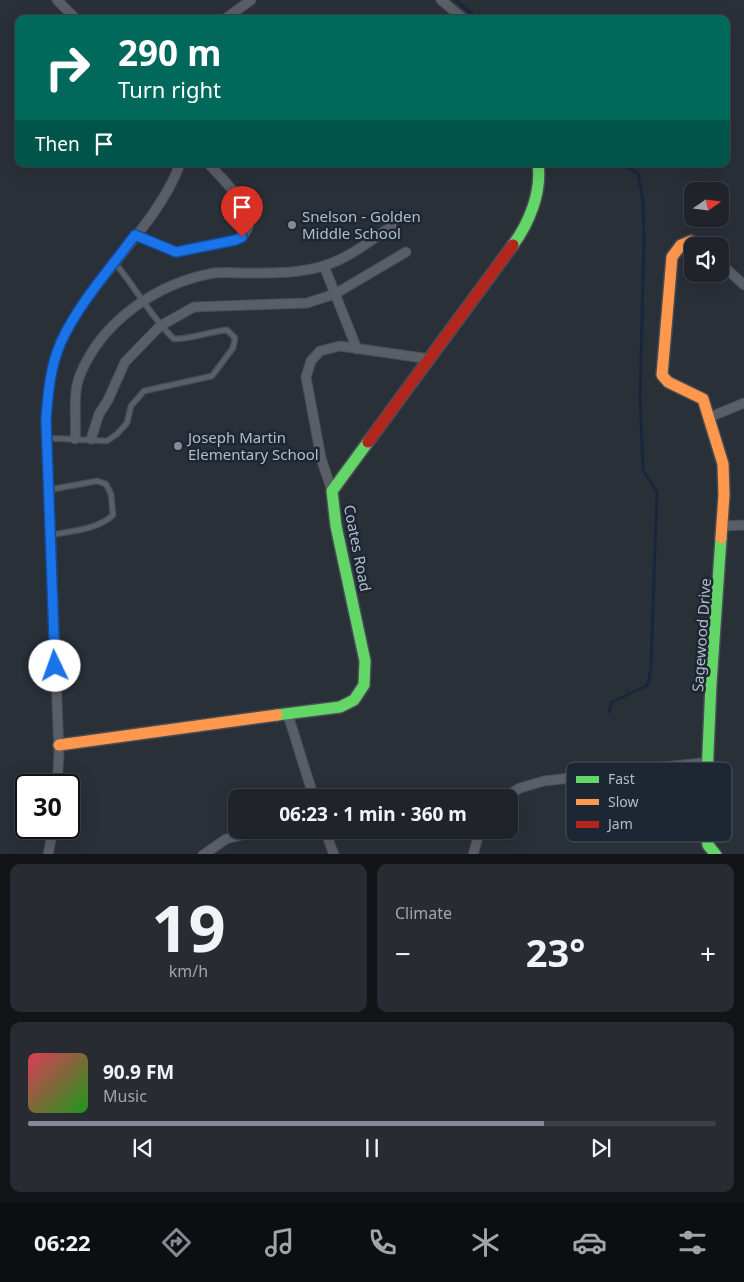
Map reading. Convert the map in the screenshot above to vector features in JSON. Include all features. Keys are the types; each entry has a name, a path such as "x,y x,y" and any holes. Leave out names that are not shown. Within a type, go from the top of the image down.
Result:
{"street":[{"path":"56,0 72,15"},
{"path":"231,15 252,0"},
{"path":"441,0 459,15"},
{"path":"58,774 59,746 46,438 50,380 61,343 74,318 160,202 179,167"},
{"path":"135,235 176,252 236,240 242,237 249,226 248,212 211,167"},
{"name":"Coates Road","path":"59,746 340,707 354,700 364,685 365,662 336,526 332,491 526,228 540,178 538,167"},
{"path":"75,438 74,410 80,376 100,338 128,312 142,302 181,283 214,273 298,271 324,266 364,245 392,226"},
{"name":"Sagewood Drive","path":"684,244 672,257 662,375 668,382 703,398 723,464 723,526 711,684 709,762"},
{"path":"90,438 99,414 108,400 125,362 160,326 194,307 308,303 335,294 406,252"},
{"path":"324,266 357,349"},
{"path":"729,272 744,286"},
{"path":"332,491 321,458 306,377 311,361 320,351 340,346 430,359"},
{"path":"710,417 744,403"},
{"path":"723,526 744,525"},
{"path":"288,715 311,789"},
{"path":"518,789 544,782 566,779"},
{"path":"203,854 228,838"},
{"path":"48,854 50,839"},
{"path":"328,839 334,854"},
{"path":"473,854 477,839"},
{"name":"Sagewood Drive","path":"708,842 716,854"}],"lane":[{"path":"46,438 107,440 117,434 127,423 131,406 144,391 212,376 233,348 236,338 227,330 209,332 186,339 174,339 160,326 115,263"},
{"path":"48,490 97,481 106,484 113,504 113,515 106,521 92,527 50,534"}],"waterway":[{"path":"456,0 473,15"},
{"path":"609,712 612,702 648,685 651,666 657,492 643,470 640,398 644,241 643,200 638,174 628,167"}],"traffic: fast":[{"path":"513,245 533,207 538,185 538,167"},
{"path":"277,715 340,707 354,700 364,685 365,661 336,526 332,491 368,442"},
{"path":"708,762 721,538"},
{"path":"708,842 715,854"}],"traffic: slow":[{"path":"684,244 672,257 662,375 668,382 703,399 723,464 724,495 721,538"},
{"path":"59,745 277,715"}],"traffic: jam":[{"path":"368,442 513,245"}],"place":[{"name":"Snelson - Golden Middle School","path":"292,225"},
{"name":"Joseph Martin Elementary School","path":"178,446"}],"route":[{"path":"55,666 46,420 50,380 61,343 74,318 135,235 176,252 236,240 242,237"}]}
